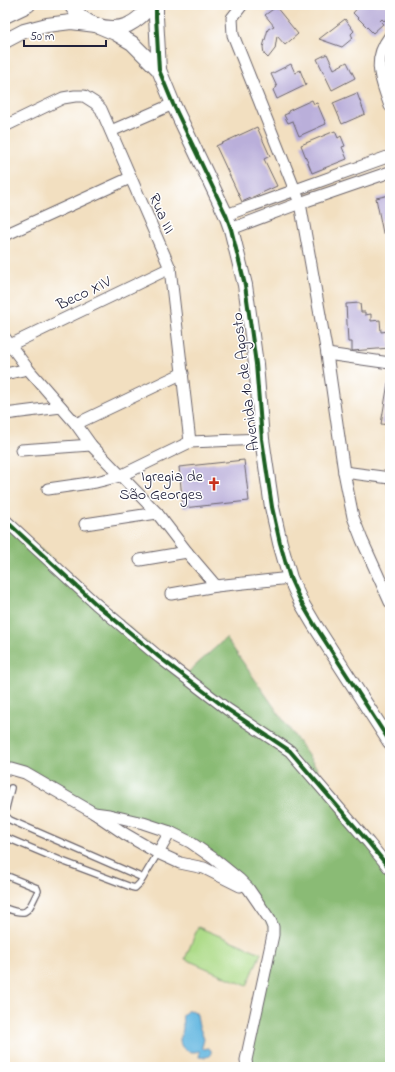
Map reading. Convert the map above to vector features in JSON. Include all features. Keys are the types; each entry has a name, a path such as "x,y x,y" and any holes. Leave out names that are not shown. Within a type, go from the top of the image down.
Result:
{"street":[{"path":"5,16 28,5"},
{"path":"71,5 84,19 115,33 132,43 158,70"},
{"path":"5,41 24,31 47,25 71,22 112,28 127,25 140,17 151,5"},
{"name":"Avenida 10 de Agosto","path":"156,5 158,70 232,229 245,285 256,364 262,438 272,506 280,543 290,578 301,602 314,624 390,742"},
{"path":"242,5 232,18 233,35 300,203 327,354 344,472 354,517 362,540 390,601"},
{"path":"390,36 381,53 379,64 380,74 390,106"},
{"name":"Rua III","path":"5,126 63,98 84,96 101,109 170,268 190,442"},
{"path":"111,131 173,104"},
{"path":"226,215 390,156"},
{"path":"232,229 300,203 390,172"},
{"path":"5,235 130,178"},
{"name":"Beco XIV","path":"8,342 170,268"},
{"path":"8,342 28,369 76,424 91,445 157,513 216,586"},
{"path":"327,354 390,363"},
{"path":"5,374 28,369"},
{"path":"76,424 182,373"},
{"path":"5,414 61,407"},
{"path":"48,489 96,482 120,476 190,442 262,438"},
{"path":"21,450 91,445"},
{"path":"344,472 390,478"},
{"path":"85,524 157,513"},
{"path":"5,520 96,604 159,657 227,709 290,751 369,842 390,869"},
{"path":"140,560 187,552"},
{"path":"172,594 216,586 290,578"},
{"path":"5,769 11,768 25,774 94,813 125,834 158,853 180,863 204,868 231,882 248,888"},
{"path":"94,813 128,819 170,832 196,846 234,875 248,888 270,920 273,927 273,936 246,1060 247,1067"},
{"path":"158,853 170,832"},
{"path":"191,865 196,846"}],"lane":[{"path":"5,812 11,788"},
{"path":"5,815 10,820 143,878"},
{"path":"5,837 62,861 135,888 140,883 158,853"},
{"path":"5,875 37,888 38,891 27,911 22,913 5,908"}],"green space":[{"path":"5,518 184,676 226,638 369,843 390,869 390,1067 247,1067 273,935 248,888 190,842 115,816 5,769"},
{"path":"198,927 261,953 247,986 185,959"}],"water":[{"path":"192,1010 197,1015 204,1039 202,1047 204,1049 208,1048 211,1050 209,1056 199,1057 199,1051 193,1052 186,1050 180,1043 183,1030 183,1015 187,1011"}],"building":[{"path":"360,5 386,5 390,9 390,15 384,21 382,19 380,21 383,24 373,33 353,13"},
{"path":"276,7 298,34 285,45 277,36 275,49 268,58 264,54 263,47 268,29 274,26 265,15"},
{"path":"345,19 354,31 351,34 353,38 342,47 319,39"},
{"path":"327,54 334,69 347,62 355,78 332,90 317,59"},
{"path":"291,64 295,73 300,70 306,85 277,99 273,90 277,87 271,74"},
{"path":"357,93 365,114 342,124 333,103"},
{"path":"312,100 314,104 317,103 326,124 299,136 293,121 288,123 284,115 289,113 288,111"},
{"path":"257,127 270,156 264,159 277,186 242,202 216,146"},
{"path":"335,131 338,138 341,136 345,146 342,147 347,159 312,173 301,145"},
{"path":"390,195 390,231 383,233 376,198"},
{"path":"360,303 361,312 365,312 365,315 371,314 371,321 380,320 381,332 389,331 390,348 352,351 352,342 348,342 346,304"},
{"path":"388,383 390,383 390,425 381,424"},
{"name":"Igregia de São Georges","path":"244,460 249,501 183,508 179,467"}],"cycle path":[{"path":"156,5 159,70 173,104 226,215 245,285 256,364 262,439 272,507 290,578 301,602 314,624 390,742"},
{"path":"5,520 96,604 159,657 227,709 290,751 390,869"}],"place":[{"name":"Igregia de São Georges","path":"214,484"}]}
